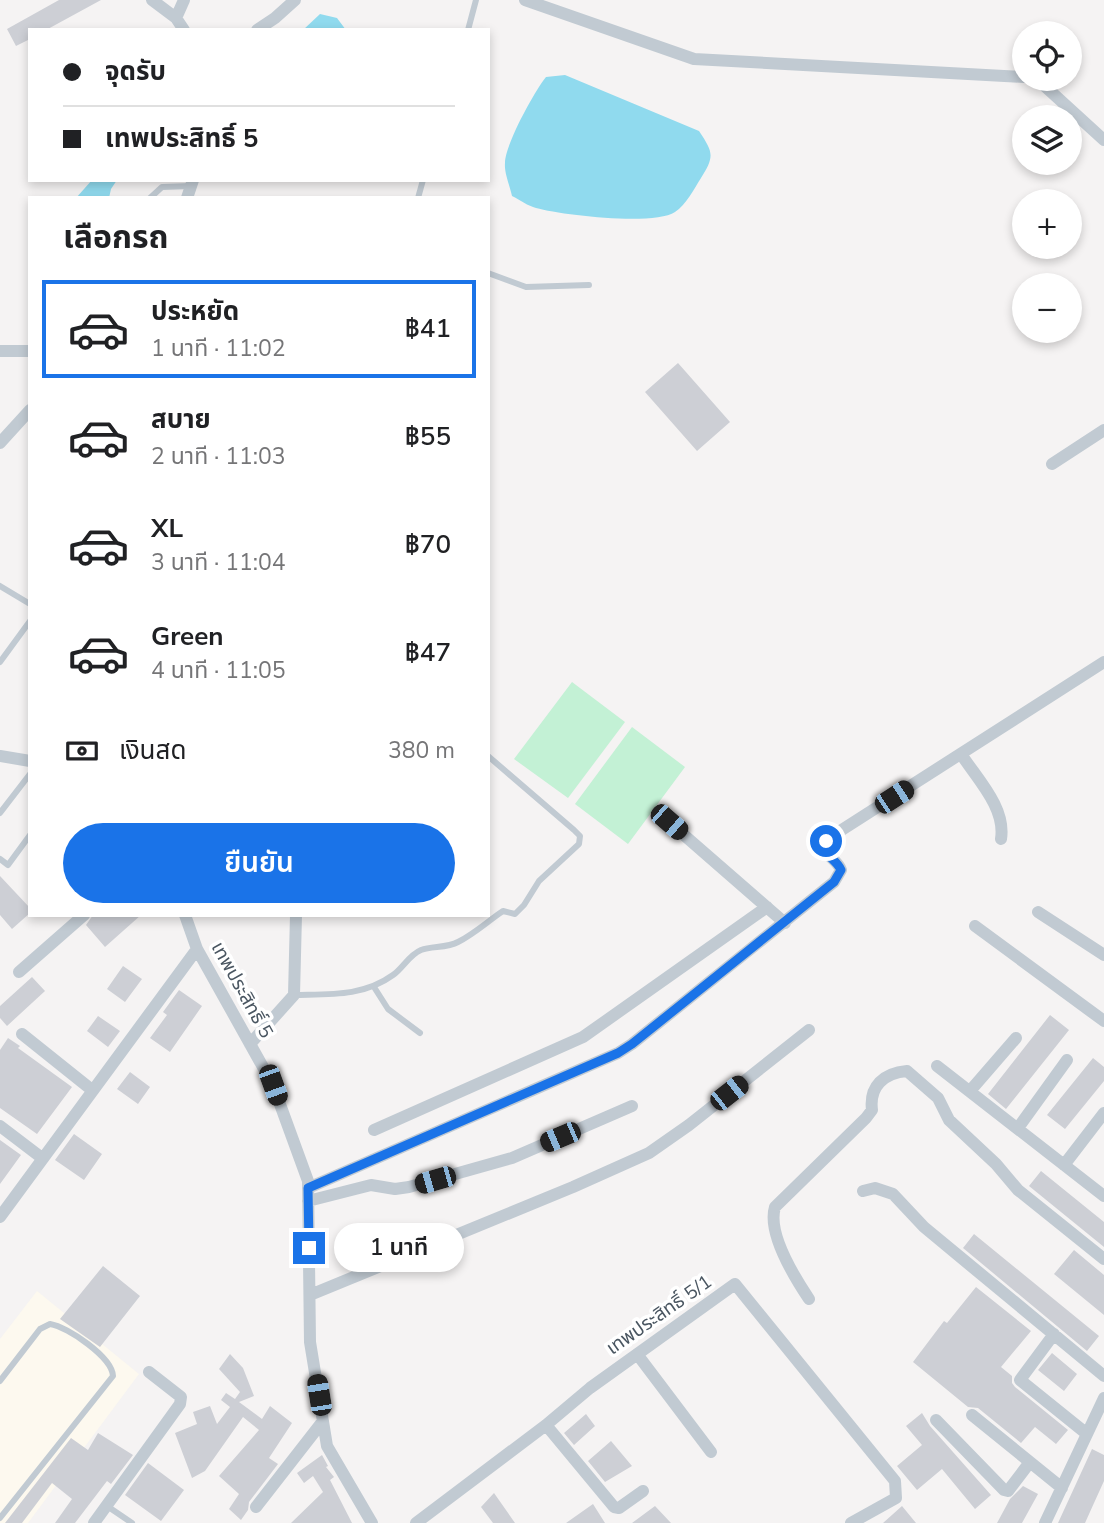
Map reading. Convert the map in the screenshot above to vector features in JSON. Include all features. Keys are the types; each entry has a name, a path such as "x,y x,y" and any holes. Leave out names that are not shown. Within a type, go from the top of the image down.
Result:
{"street":[{"path":"152,0 176,18 183,28"},
{"path":"176,18 184,0"},
{"path":"260,28 295,0"},
{"path":"525,0 695,59 1012,76"},
{"path":"1050,91 1104,140"},
{"path":"0,351 28,351"},
{"path":"0,443 28,412"},
{"path":"1052,464 1104,430"},
{"path":"308,1194 618,1053 707,986 834,882 840,875 839,866 824,850 822,845 826,841 1104,662"},
{"path":"961,754 999,812 1003,826 1001,839"},
{"path":"0,756 28,761"},
{"path":"669,822 785,923"},
{"path":"374,1130 583,1037 767,907"},
{"path":"1038,912 1104,956"},
{"path":"19,972 82,917"},
{"name":"เทพประสิทธิ์ 5","path":"186,917 197,949 273,1085 308,1181 310,1342 327,1446 372,1523"},
{"path":"250,1044 294,995 296,917"},
{"path":"975,926 1104,1021"},
{"path":"0,1217 197,949"},
{"path":"310,1296 649,1153 689,1125 809,1030"},
{"path":"22,1034 92,1090"},
{"path":"970,1091 1016,1038"},
{"path":"1018,1128 1067,1060"},
{"path":"937,1066 1104,1196"},
{"path":"809,1299 789,1268 776,1228 773,1214 775,1207 866,1118 872,1110 870,1098 879,1083 894,1072 907,1071 938,1098 949,1120 996,1164 1014,1186 1104,1259"},
{"path":"308,1194 371,1185 395,1189 409,1187 512,1158 632,1106"},
{"path":"1064,1165 1104,1113"},
{"path":"0,1126 42,1158"},
{"path":"863,1191 875,1188 893,1194 925,1227 1104,1376"},
{"name":"เทพประสิทธิ์ 5/1","path":"416,1523 547,1425 590,1388 735,1284 895,1481 896,1498 851,1523"},
{"path":"1054,1334 1020,1380 1087,1434"},
{"path":"637,1354 711,1452"},
{"path":"94,1523 181,1401 181,1397 149,1372"},
{"path":"1045,1523 1104,1398"},
{"path":"972,1415 1062,1488"},
{"path":"936,1420 1004,1490 1007,1491 1030,1462"},
{"path":"256,1507 323,1421"},
{"path":"547,1425 614,1507 643,1491"}],"lane":[{"path":"469,28 476,0"},
{"path":"152,196 162,187 190,188"},
{"path":"490,274 526,287 589,285"},
{"path":"0,586 28,603"},
{"path":"0,662 28,624"},
{"path":"294,995 346,993 374,987 396,974 411,957 423,949 436,949 458,942 503,911 515,914 524,905 538,881 579,844 580,836 574,830 490,758"},
{"path":"0,813 28,777"},
{"path":"0,859 8,865 28,838"},
{"path":"374,987 388,1009 420,1033"},
{"path":"0,1381 40,1329 50,1324 74,1335 109,1363 113,1370 113,1376 0,1518"},
{"path":"107,1506 132,1523"}],"shaded area":[{"path":"37,1291 139,1374 28,1523 0,1523 0,1339"}],"green space":[{"path":"572,682 625,722 568,798 514,759"},
{"path":"632,727 685,767 628,844 575,804"}],"water":[{"path":"320,14 337,18 344,28 305,28"},
{"path":"565,75 699,131 709,149 710,159 693,192 679,209 664,216 648,218 607,218 536,208 512,196 505,163 515,132 546,77"},
{"path":"90,182 116,182 109,196 78,196"}],"building":[{"path":"59,0 101,0 50,28 28,28 28,40 16,46 7,29"},
{"path":"678,363 730,422 697,451 645,392"},
{"path":"0,876 28,906 28,915 12,929 0,915"},
{"path":"92,917 139,917 105,947 86,925"},
{"path":"123,966 142,979 125,1002 107,989"},
{"path":"32,977 45,991 7,1026 0,1018 0,1006"},
{"path":"179,990 202,1006 170,1052 150,1038 167,1015 163,1012"},
{"path":"1050,1015 1069,1030 1006,1109 988,1094"},
{"path":"98,1016 120,1031 108,1047 87,1031"},
{"path":"8,1038 72,1087 37,1134 0,1108 0,1050"},
{"path":"1093,1058 1104,1067 1104,1081 1065,1129 1047,1115"},
{"path":"130,1072 150,1087 138,1104 117,1089"},
{"path":"74,1134 102,1154 84,1180 55,1160"},
{"path":"0,1140 21,1155 0,1184"},
{"path":"1041,1171 1104,1222 1104,1247 1029,1186"},
{"path":"974,1234 1099,1336 1087,1351 963,1248"},
{"path":"1074,1250 1104,1275 1104,1315 1054,1274"},
{"path":"103,1266 140,1296 100,1347 60,1319"},
{"path":"976,1287 1031,1331 1001,1367 1012,1376 1015,1387 1068,1430 1056,1444 1035,1427 1021,1443 978,1408 968,1407 913,1362 944,1321 947,1323"},
{"path":"1052,1353 1077,1374 1064,1391 1038,1370"},
{"path":"230,1354 243,1368 254,1396 239,1402 262,1419 270,1406 292,1423 269,1458 278,1464 249,1502 248,1510 241,1520 229,1509 239,1494 219,1476 259,1430 243,1417 205,1471 192,1478 175,1433 197,1424 193,1412 210,1406 217,1424 230,1407 221,1400 226,1393 235,1399 240,1392 219,1369"},
{"path":"922,1413 930,1426 991,1495 975,1509 942,1469 917,1490 897,1466 922,1445 906,1426"},
{"path":"586,1414 595,1426 574,1445 564,1433"},
{"path":"98,1433 133,1455 111,1484 107,1481 75,1523 55,1523 72,1499 52,1483 22,1523 5,1523 71,1438 88,1450"},
{"path":"611,1441 632,1466 605,1482 588,1461"},
{"path":"1092,1449 1104,1455 1104,1481 1085,1523 1058,1523"},
{"path":"322,1455 328,1466 326,1467 334,1477 330,1480 352,1523 291,1523 323,1492 313,1476 304,1483 297,1473"},
{"path":"148,1463 184,1490 161,1521 125,1495"},
{"path":"1023,1486 1038,1494 1022,1523 997,1523 1010,1499"},
{"path":"494,1493 515,1523 493,1523 481,1507"},
{"path":"593,1504 605,1523 566,1523"},
{"path":"655,1506 671,1523 632,1523"},
{"path":"902,1506 916,1523 883,1523"}],"route":[{"path":"309,1248 308,1188 618,1053 632,1044 834,882 841,870 824,850 822,845 826,841"}]}
